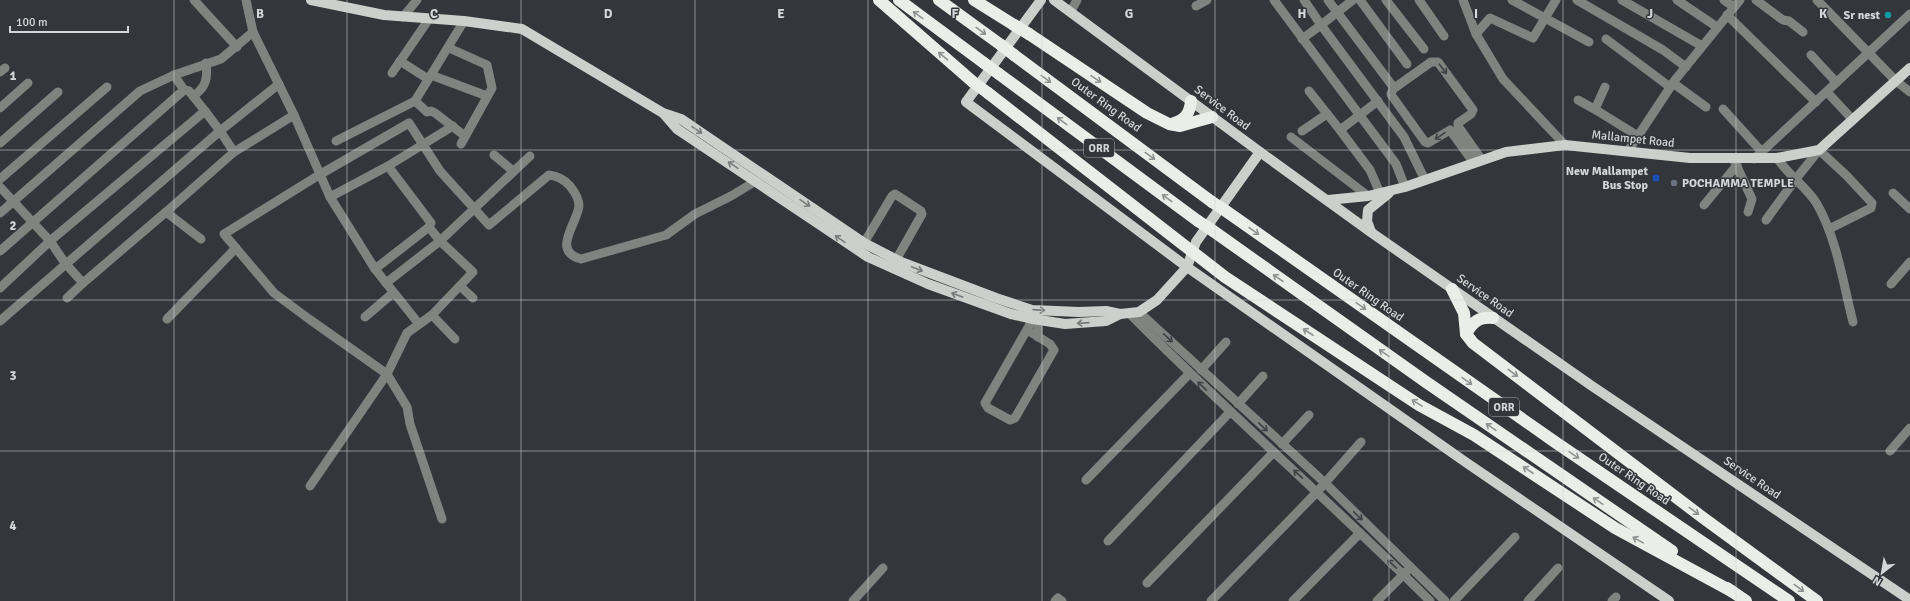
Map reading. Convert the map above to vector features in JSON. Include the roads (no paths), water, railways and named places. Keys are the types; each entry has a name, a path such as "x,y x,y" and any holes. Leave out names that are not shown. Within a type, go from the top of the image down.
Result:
{"highway":[{"path":"879,0 973,82 1192,253 1225,277 1419,405 1474,435 1616,528 1733,592"},
{"name":"ORR","path":"899,0 1198,221 1542,462 1746,601"},
{"name":"Outer Ring Road","path":"939,0 1212,202 1555,442 1789,601"},
{"path":"974,0 1029,34 1147,113 1168,124 1180,126 1212,116"},
{"path":"1168,124 1181,121 1186,117 1191,101"},
{"path":"1452,289 1464,313 1466,334 1473,343 1702,517 1817,601"},
{"path":"1466,334 1475,320 1483,317 1493,318"}],"main road":[{"path":"311,0 330,2 384,16 464,21 522,29 663,113 681,119 864,243 896,260 1032,310 1079,312 1106,311 1130,313"},
{"path":"1041,0 966,102 1187,267 1458,457 1670,601"},
{"name":"Service Road","path":"1054,0 1071,11 1260,152 1493,318 1910,600"},
{"path":"1820,150 1910,68"},
{"path":"663,113 677,128 868,258 928,284 1011,314 1035,320 1065,324 1106,321 1130,313 1157,300 1187,267 1196,242 1260,152"},
{"name":"Mallampet Road","path":"1328,200 1368,196 1405,187 1506,152 1565,145 1735,162 1758,155 1777,158 1820,150"},
{"path":"1372,232 1367,221 1368,210 1379,199 1394,189"}],"street":[{"path":"194,0 237,47"},
{"path":"246,0 254,32 294,115 319,175 330,197 375,269 419,324"},
{"path":"403,17 417,0"},
{"path":"1071,11 1077,0"},
{"path":"1196,6 1207,0"},
{"path":"1274,0 1396,164 1405,187"},
{"path":"1304,0 1404,137 1425,180"},
{"path":"1328,0 1391,84"},
{"path":"1302,39 1353,0"},
{"path":"1360,0 1407,64"},
{"path":"1386,0 1424,49"},
{"path":"1419,0 1444,36"},
{"path":"1463,0 1476,34 1503,79 1565,145"},
{"path":"1512,0 1589,42"},
{"path":"1476,34 1490,18 1533,38 1556,0"},
{"path":"1577,0 1663,50 1686,67"},
{"path":"1622,0 1702,46"},
{"path":"1677,0 1717,27"},
{"path":"1628,151 1672,85 1717,27 1737,4 1724,0"},
{"path":"1756,0 1783,20 1789,20 1803,32"},
{"path":"1817,0 1896,81 1910,92"},
{"path":"1723,109 1758,155 1910,14"},
{"path":"1727,15 1816,102"},
{"path":"392,73 429,19"},
{"path":"336,141 414,101 464,21"},
{"path":"0,213 140,91 174,75 206,63 222,59 254,32"},
{"path":"1606,39 1706,107"},
{"path":"414,101 427,112 435,112 453,126 463,140 492,88 487,65 448,48"},
{"path":"1811,55 1836,82"},
{"path":"400,61 430,77 487,96"},
{"path":"1432,62 1438,62 1473,110 1471,114 1458,123 1458,126 1478,162 1450,130 1428,143 1425,142 1392,96 1391,94 1393,89 1432,62"},
{"path":"193,96 200,92 205,85 208,77 206,63"},
{"path":"174,75 184,90 189,91 205,111 234,152"},
{"path":"0,108 28,83"},
{"path":"0,321 65,263 220,131 279,84"},
{"path":"0,180 107,87"},
{"path":"1596,110 1605,88"},
{"path":"0,251 184,90"},
{"path":"1309,91 1370,170 1380,193"},
{"path":"0,143 58,92"},
{"path":"1826,92 1853,120"},
{"path":"1578,100 1638,136"},
{"path":"1340,130 1358,114 1378,101"},
{"path":"0,288 50,241 205,111"},
{"path":"1302,131 1327,114"},
{"path":"67,298 234,152 294,115"},
{"path":"442,519 410,424 407,407 387,374 309,319 274,292 224,234 319,175 409,123 440,171 489,225 548,175 555,175 564,180 575,192 579,205 569,231 567,244 568,252 573,257 581,259 666,235 694,214 731,196 756,181"},
{"path":"330,197 423,146 453,126"},
{"path":"1291,137 1368,196"},
{"path":"1766,220 1795,180 1820,150 1848,176 1872,203 1871,208 1829,229"},
{"path":"494,155 513,171"},
{"path":"386,284 440,241 530,156"},
{"path":"1777,158 1784,168 1816,203 1829,229 1853,322"},
{"path":"1704,205 1735,162 1752,199 1748,212"},
{"path":"375,269 429,227 431,223 388,166"},
{"path":"0,186 50,241 65,263 83,283"},
{"path":"1893,193 1910,209"},
{"path":"864,243 892,196 895,194 921,211 922,214 896,260"},
{"path":"166,212 201,239"},
{"path":"310,486 387,374 407,333 432,315 473,272 440,241 429,227"},
{"path":"167,319 236,248"},
{"path":"1891,284 1910,262"},
{"path":"460,286 473,298"},
{"path":"364,317 393,293"},
{"path":"1130,313 1202,370 1325,484 1446,601"},
{"path":"1130,313 1189,374 1317,492 1430,601"},
{"path":"432,315 455,339"},
{"path":"1027,330 1052,346 1053,352 1015,418 1012,420 1007,420 988,408 985,403 1027,330 1035,320"},
{"path":"1035,320 1038,337"},
{"path":"1202,370 1226,342"},
{"path":"1086,480 1189,374"},
{"path":"1238,404 1263,376"},
{"path":"1108,541 1230,412"},
{"path":"1282,444 1308,415"},
{"path":"1890,451 1910,428"},
{"path":"1210,601 1325,484 1361,442"},
{"path":"1147,583 1274,452"},
{"path":"1293,601 1360,533"},
{"path":"1454,601 1515,537"},
{"path":"1377,601 1411,567"},
{"path":"853,601 883,568"},
{"path":"1528,601 1558,568"},
{"path":"1055,601 1058,598 1062,601"}],"place":[{"name":"Sr nest","path":"1888,15"},
{"name":"New Mallampet Bus Stop","path":"1656,178"},
{"name":"POCHAMMA TEMPLE","path":"1674,183"}]}
